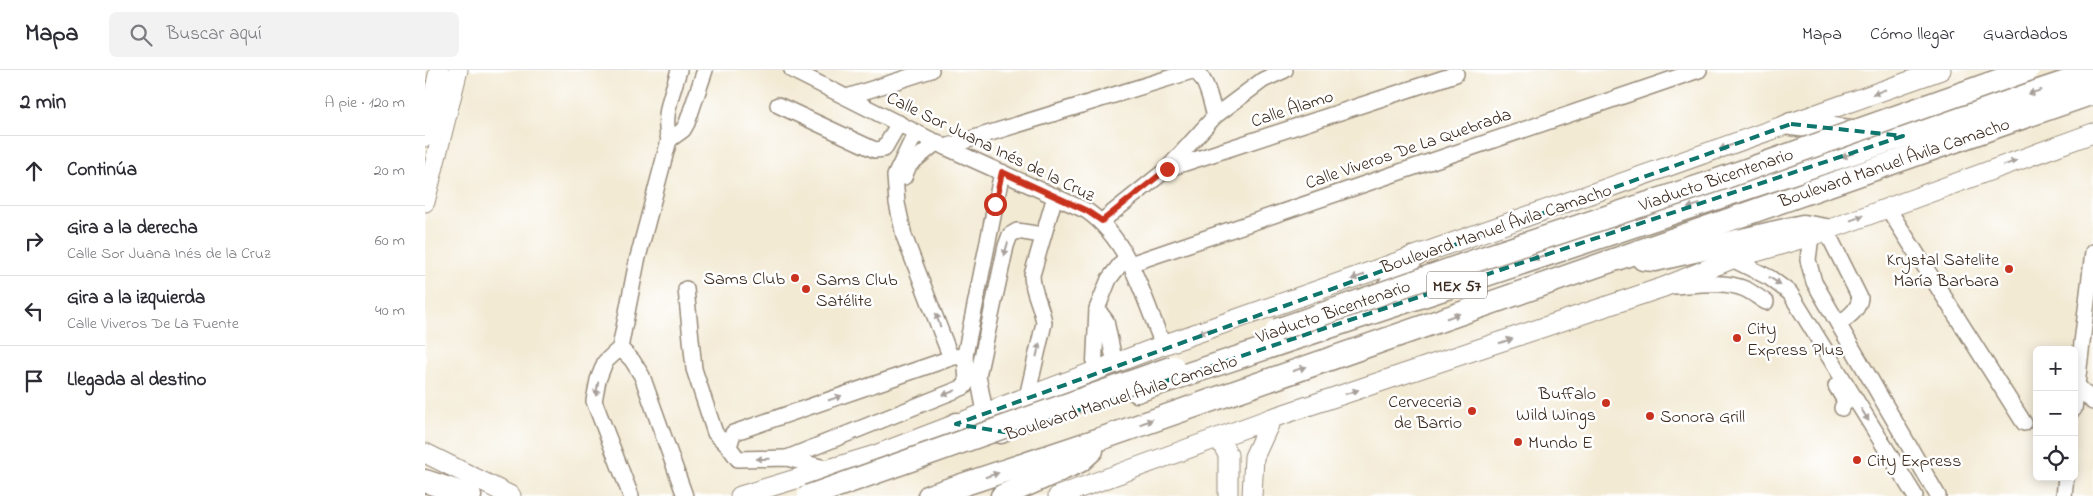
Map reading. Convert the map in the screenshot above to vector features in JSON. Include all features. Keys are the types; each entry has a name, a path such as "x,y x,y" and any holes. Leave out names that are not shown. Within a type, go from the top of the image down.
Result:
{"highway":[{"name":"Viaducto Bicentenario","path":"815,496 1480,258 1715,181 2028,70"},
{"name":"Boulevard Manuel Ávila Camacho","path":"815,496 1010,434 2093,73"},
{"name":"Boulevard Manuel Ávila Camacho","path":"929,496 1103,438 2093,93"},
{"path":"1791,124 1903,136"},
{"path":"1625,256 1655,260 1803,226 1818,233"},
{"path":"1367,314 1412,258"},
{"path":"955,424 1010,434"},
{"path":"1002,496 1080,461 1103,438"},
{"path":"425,481 470,496"}],"main road":[{"path":"425,137 439,70"},
{"path":"425,202 457,70"},
{"name":"Boulevard Manuel Ávila Camacho","path":"740,496 875,454 1163,345 1940,70"},
{"path":"1058,496 1099,488 1272,418 1664,286 1732,259 1818,233 2092,135"},
{"path":"1252,496 1254,457 1272,418"},
{"path":"1219,438 1228,455 1228,496"},
{"path":"425,453 511,496"}],"street":[{"path":"631,496 595,401 598,380 605,362 619,348 637,261 669,140 665,125 666,117 679,70"},
{"path":"669,140 683,130 687,123 705,70"},
{"name":"Calle Sor Juana Inés de la Cruz","path":"792,70 941,144 1087,211 1102,221 1128,261 1163,345"},
{"path":"847,97 931,70"},
{"path":"1102,221 1167,169 1215,116 1263,80 1285,70"},
{"name":"Calle Viveros De La Quebrada","path":"1128,261 1699,70"},
{"path":"897,195 909,165 941,144 1192,71 1197,72 1202,78 1215,116"},
{"name":"Calle Álamo","path":"1167,169 1455,72"},
{"path":"779,105 875,150 884,149 899,123"},
{"path":"787,458 964,387 967,382 958,357 904,236 895,176 916,132"},
{"path":"958,357 1002,172"},
{"path":"1027,397 1044,323 1043,312 1032,284 1032,275 1042,235 1055,196"},
{"path":"1887,208 2024,423"},
{"path":"985,412 978,376 1006,246 1010,235 1017,231 1042,235"},
{"path":"1818,233 1860,298 1859,306 1854,313 1839,324"},
{"path":"1818,233 1808,260 1810,272 1938,496"},
{"path":"2078,377 2093,252"},
{"path":"1732,259 1781,284 1790,293 1915,496"},
{"path":"1094,372 1097,309 1109,279 1128,261"},
{"path":"1664,286 1712,284 1731,286 1744,289 1766,302"},
{"path":"686,289 694,369 715,433 739,459 787,458 828,469"},
{"path":"1097,309 1106,321 1115,364"},
{"path":"1818,339 1818,352 1845,401 1842,408"},
{"path":"619,348 632,360 642,376 685,496"},
{"path":"729,447 733,433 958,357"},
{"path":"2078,386 2093,402"},
{"path":"2064,496 2066,481"}],"highlighted area":[{"path":"1791,124 1903,136 1010,433 956,424"}],"place":[{"name":"Krystal Satelite María Barbara","path":"2009,269"},
{"name":"Sams Club","path":"795,278"},
{"name":"Sams Club Satélite","path":"806,289"},
{"name":"City Express Plus","path":"1737,338"},
{"name":"Buffalo Wild Wings","path":"1606,403"},
{"name":"Cerveceria de Barrio","path":"1472,411"},
{"name":"Sonora Grill","path":"1650,416"},
{"name":"Mundo E","path":"1518,442"},
{"name":"City Express","path":"1857,460"}],"route":[{"path":"995,204 1002,172 1087,211 1102,221 1167,169"}]}
